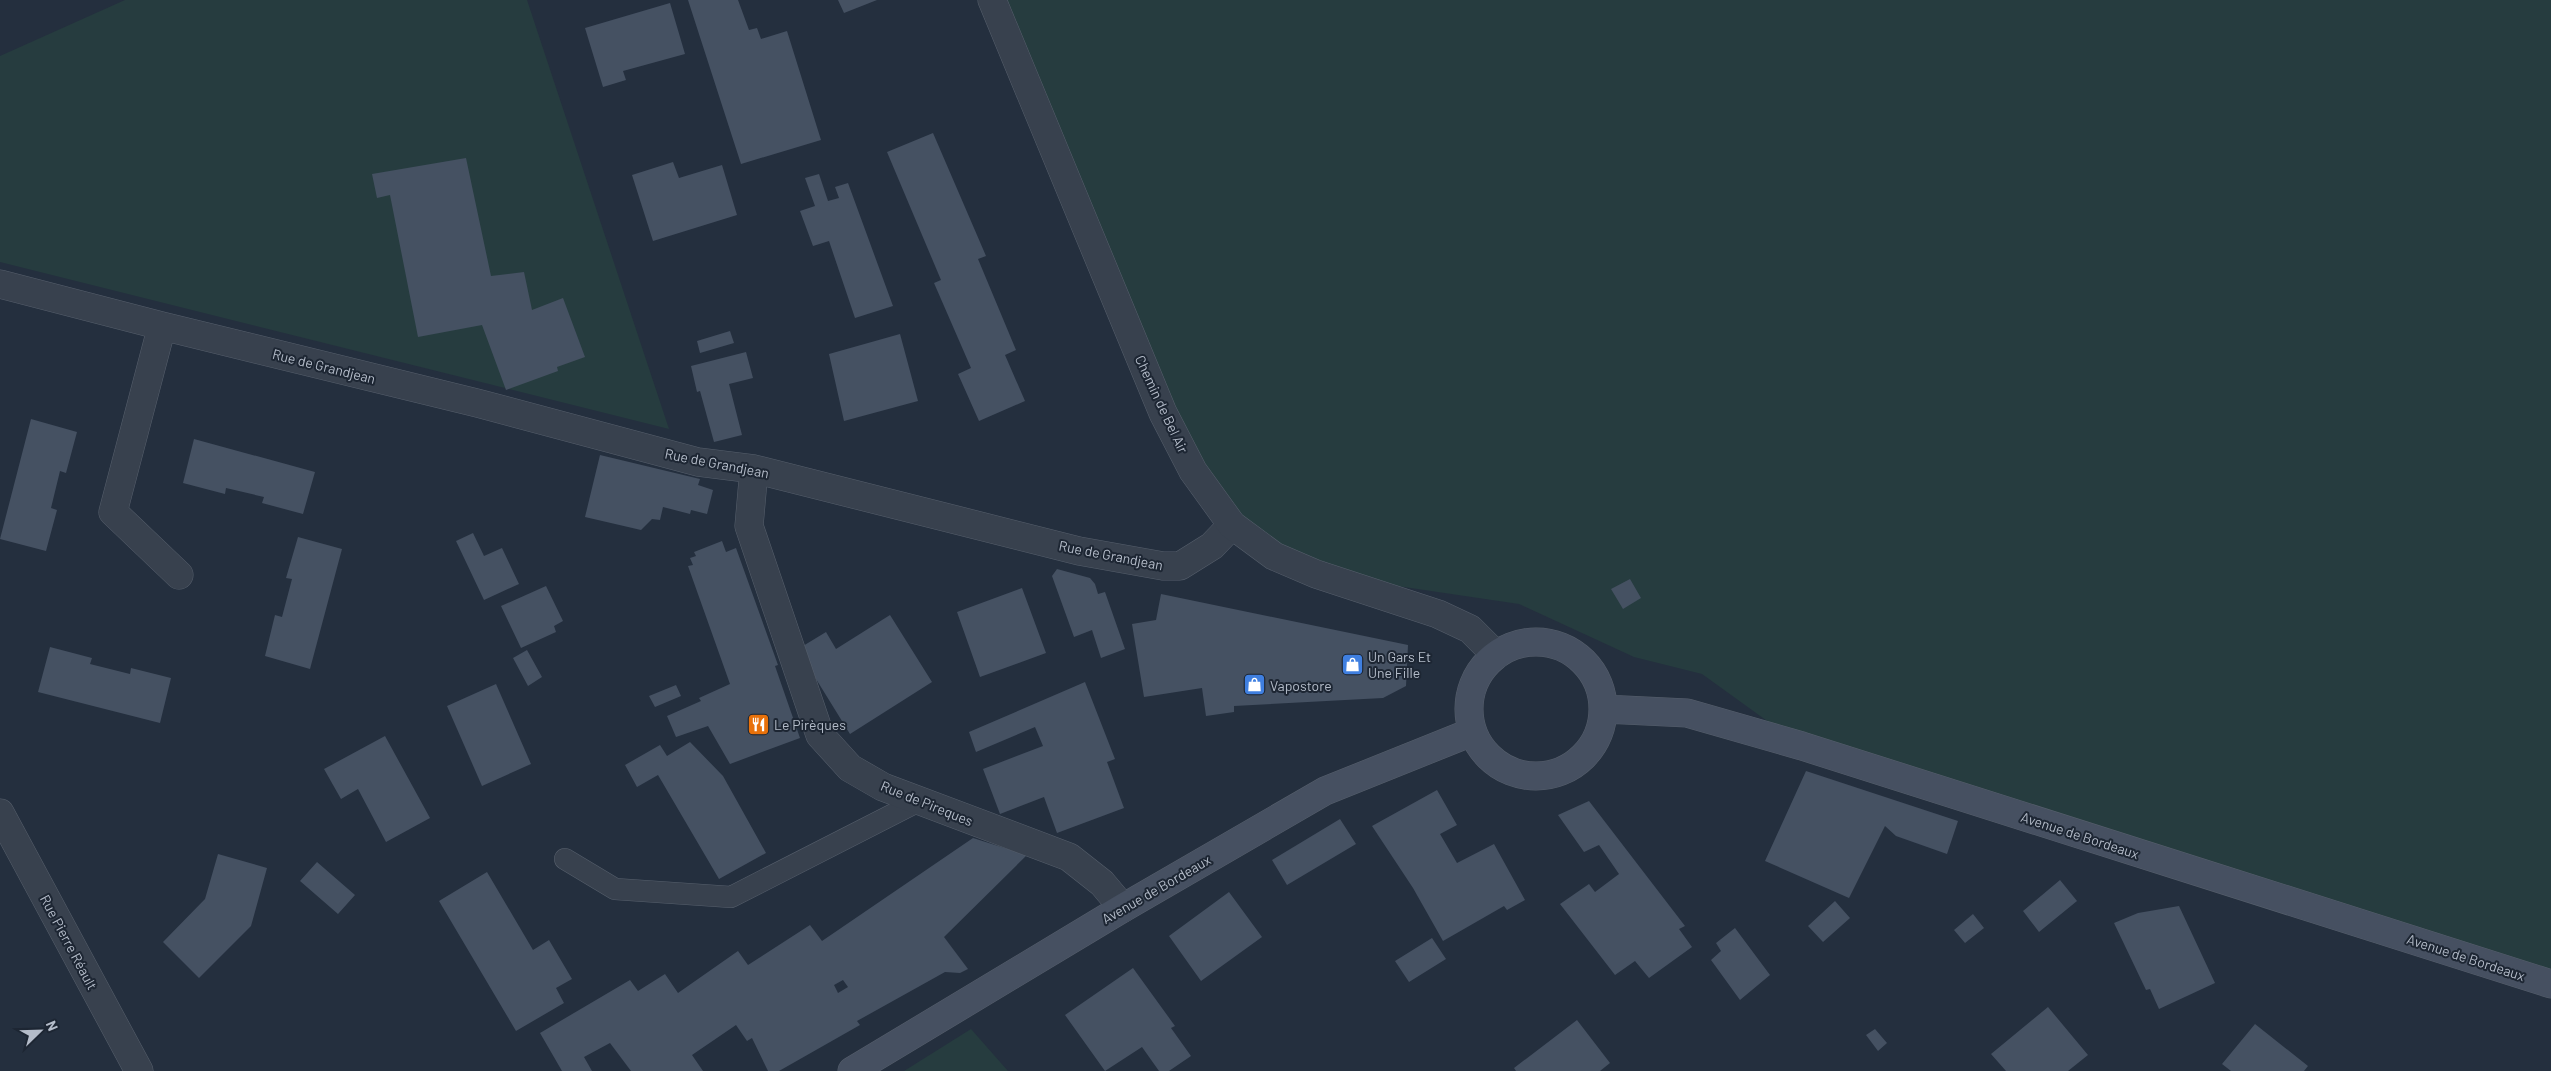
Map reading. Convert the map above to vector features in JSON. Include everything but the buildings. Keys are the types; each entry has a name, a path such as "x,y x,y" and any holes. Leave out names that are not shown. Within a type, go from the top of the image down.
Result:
{"main road":[{"path":"1530,642 1548,643 1566,648 1581,659 1593,673 1602,690 1604,709 1601,730 1592,749 1577,764 1558,774 1544,776 1516,774 1497,765 1482,750 1472,732 1468,710 1471,689 1481,670 1496,655 1512,646 1530,642"},
{"name":"Avenue de Bordeaux","path":"1604,709 1686,713 1767,736 2551,984"},
{"name":"Avenue de Bordeaux","path":"852,1071 1123,908 1325,791 1472,732"}],"street":[{"name":"Chemin de Bel Air","path":"992,0 1163,413 1193,471 1232,525 1274,556 1316,574 1438,614 1470,629 1496,655"},
{"name":"Rue de Grandjean","path":"0,284 162,326 477,403 698,462 754,469 1079,550 1163,566 1180,566 1212,546 1232,525"},
{"path":"162,326 113,512 179,576"},
{"name":"Rue de Pireques","path":"754,469 749,526 820,735 850,768 883,787 1069,857 1102,883 1123,908"},
{"name":"Rue Pierre Réault","path":"0,813 139,1071"}],"lane":[{"path":"565,858 615,889 732,897 919,801"}],"green space":[{"path":"125,0 527,0 669,429 0,262 0,56"},
{"path":"992,0 2551,0 2551,984 1802,746 1702,674 1634,657 1519,604 1316,574 1274,556 1193,471"},
{"path":"971,1029 1008,1071 904,1071"}],"place":[{"name":"Un Gars Et Une Fille","path":"1352,664"},
{"name":"Vapostore","path":"1254,685"},
{"name":"Le Pirèques","path":"758,724"}]}
